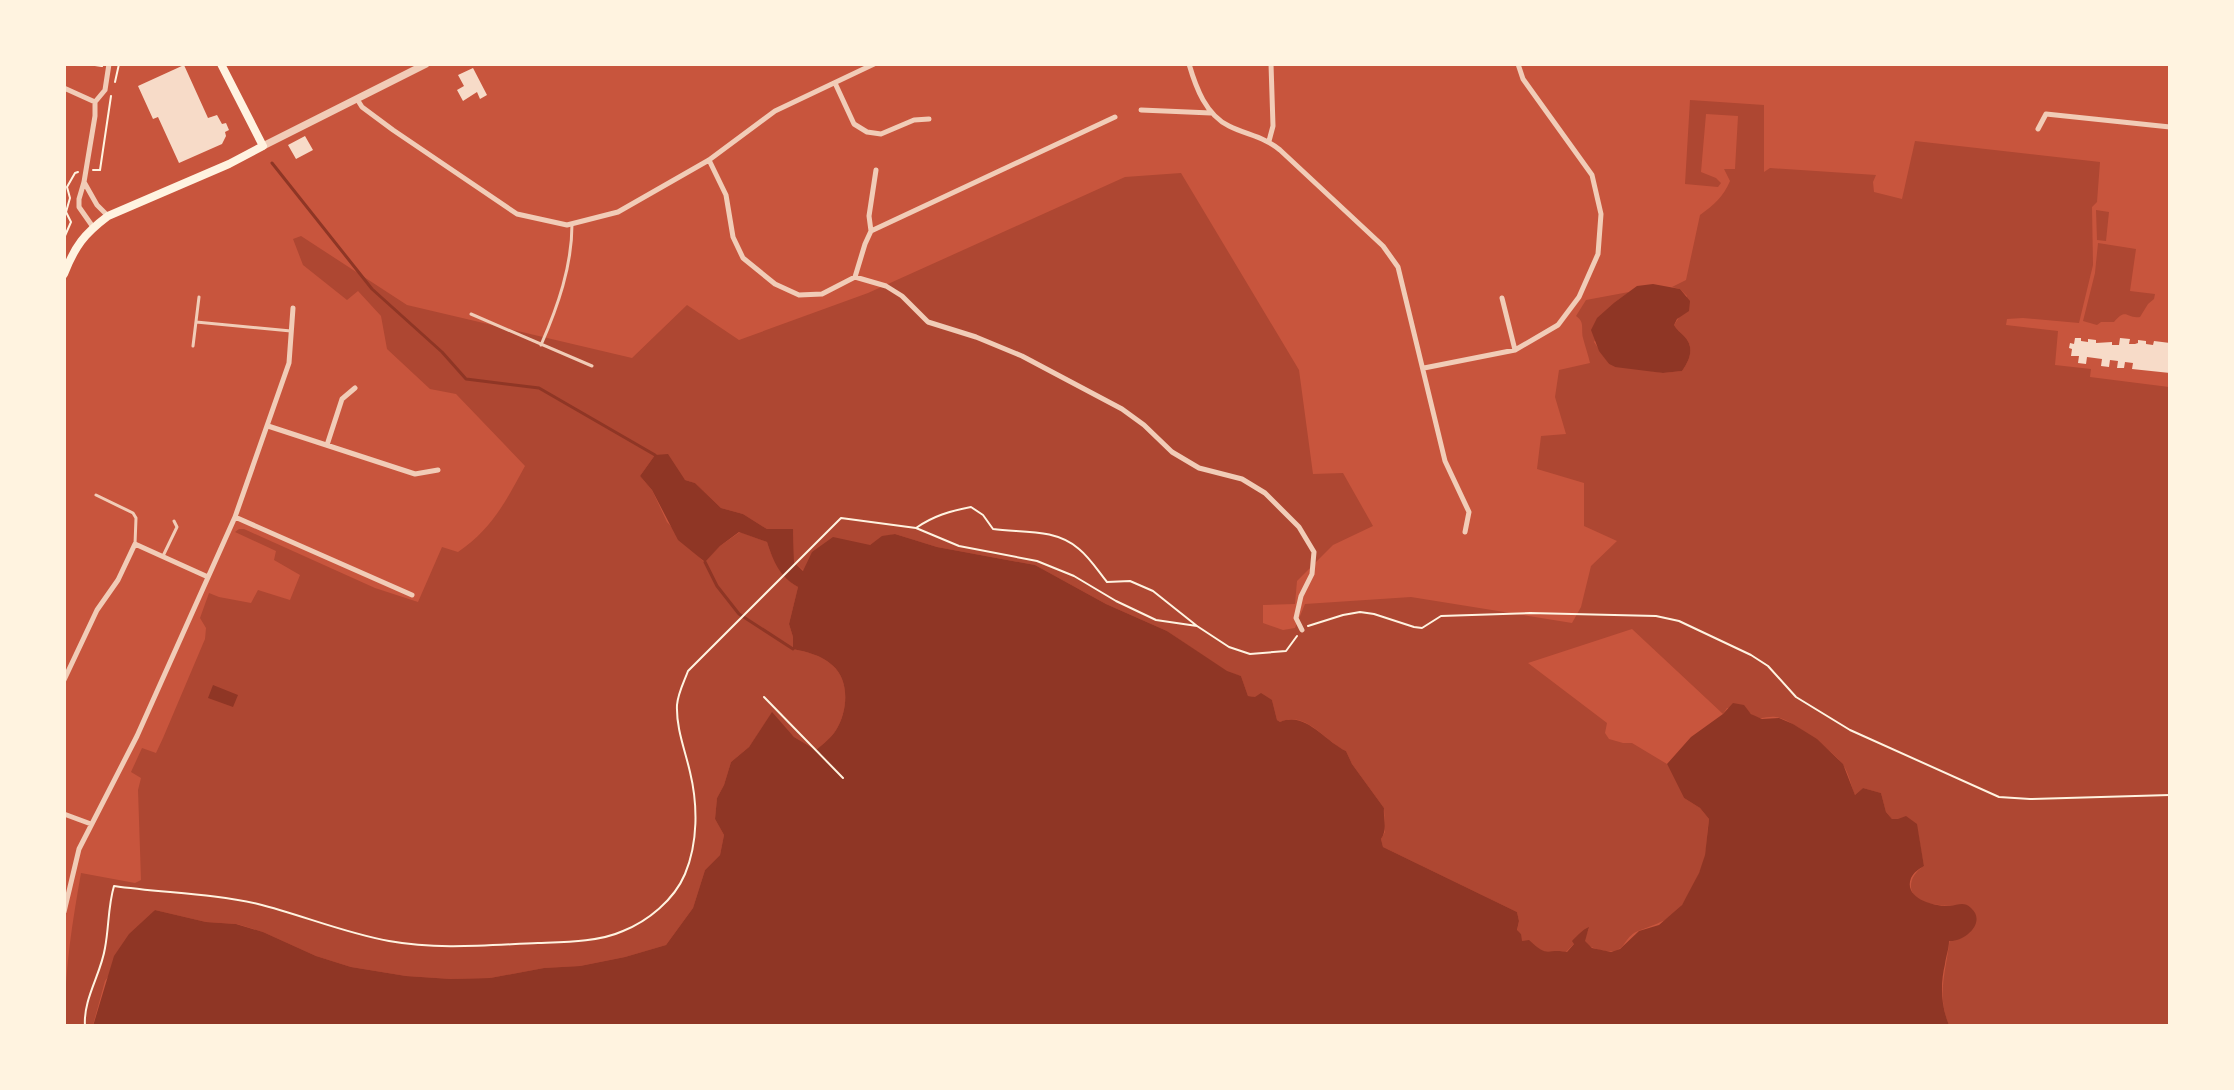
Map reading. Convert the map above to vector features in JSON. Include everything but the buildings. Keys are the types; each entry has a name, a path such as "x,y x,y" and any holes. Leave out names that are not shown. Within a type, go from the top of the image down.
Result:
{"main road":[{"path":"65,271 73,251 93,227 108,216 229,164 263,146 220,64"}],"street":[{"path":"93,227 79,207 79,199 95,116 95,102 105,90 109,64"},
{"path":"263,146 426,64"},
{"path":"357,99 362,107 393,130 517,214 567,225 618,212 709,160 774,111 874,64"},
{"path":"1188,64 1195,84 1211,113 1228,126 1269,141 1383,246 1398,267 1424,368 1444,461 1469,512 1465,532"},
{"path":"1269,141 1273,126 1270,64"},
{"path":"1424,368 1515,350 1558,325 1579,297 1598,254 1602,214 1592,175 1523,79 1518,64"},
{"path":"835,83 854,124 867,132 881,134 914,120 929,119"},
{"path":"64,88 95,102"},
{"path":"1141,110 1211,113"},
{"path":"2038,129 2046,114 2169,127"},
{"path":"871,231 1115,117"},
{"path":"709,160 726,195 733,237 743,258 775,284 799,295 822,294 855,277 886,286 902,296 928,322 976,337 1022,356 1122,409 1144,425 1172,452 1199,468 1242,479 1265,493 1299,527 1314,552 1312,574 1301,596 1296,618 1302,630"},
{"path":"855,277 871,231 869,216 876,170"},
{"path":"84,182 97,205 108,216"},
{"path":"1502,298 1515,350"},
{"path":"64,912 74,868 90,824 128,754 235,517 288,363 293,308"},
{"path":"327,445 342,399 355,388"},
{"path":"268,426 415,474 438,470"},
{"path":"235,517 412,595"},
{"path":"64,680 98,609 118,579 135,544 208,577"},
{"path":"64,814 90,824"}],"lane":[{"path":"541,345 565,282 572,224"},
{"path":"193,346 199,297"},
{"path":"471,314 592,366"},
{"path":"196,322 291,331"},
{"path":"96,495 133,513 136,518 135,544"},
{"path":"163,556 177,527 174,521"}],"path":[{"path":"114,86 119,64"},
{"path":"91,173 92,170 100,170 111,96"},
{"path":"64,238 71,222 66,212 70,198 67,187 75,173 78,172"},
{"path":"916,528 929,519 971,507 983,515 993,529 1049,534 1078,548 1107,582 1130,581 1152,591 1197,626 1229,647 1250,654 1286,651 1302,630 1308,626 1360,612 1422,628 1441,616 1530,614 1656,616 1679,621 1751,655 1768,666 1796,697 1850,730 1999,796 2030,799 2169,795"},
{"path":"85,1026 89,997 99,974 105,948 114,886 257,904 388,941 442,948 581,941 621,932 653,914 672,895 685,876 692,851 696,823 691,774 677,715 680,694 688,671 841,518 916,528 959,546 1037,561 1074,576 1116,601 1156,620 1197,626"},
{"path":"764,697 843,778"}],"shaded area":[{"path":"1690,100 1764,105 1764,172 1770,168 1876,175 1873,182 1874,192 1902,199 1915,141 2100,162 2097,202 2092,207 2093,265 2079,323 2023,318 2007,319 2006,325 2058,331 2055,365 2091,369 2090,377 2169,387 2169,1025 1949,1025 1943,1005 1943,995 1950,940 1949,906 1925,902 1914,895 1912,880 1924,866 1918,832 1898,819 1892,819 1886,812 1881,793 1863,788 1855,795 1847,772 1839,760 1795,725 1780,718 1758,718 1744,706 1727,708 1723,714 1632,629 1528,663 1607,723 1605,733 1609,739 1632,743 1667,764 1684,798 1700,808 1709,819 1705,856 1696,880 1680,908 1664,921 1632,934 1620,949 1609,951 1589,946 1584,941 1589,928 1566,952 1547,954 1521,941 1521,934 1517,931 1519,921 1517,912 1383,847 1381,839 1385,832 1384,808 1352,764 1346,751 1307,723 1289,719 1280,722 1277,720 1272,700 1248,696 1241,676 1227,672 1167,631 1106,604 1035,565 937,547 895,534 882,537 870,545 804,571 794,562 793,529 767,529 743,514 721,508 695,483 685,480 655,455 640,476 652,490 667,522 704,562 720,546 740,532 767,542 778,568 798,587 789,624 793,637 793,649 819,656 832,665 842,679 845,696 843,714 836,730 816,750 794,737 772,713 749,747 731,762 724,785 717,798 715,819 724,835 720,855 705,870 693,908 666,945 625,957 580,966 544,968 490,978 451,979 406,976 351,967 316,956 263,932 237,924 206,922 155,910 105,981 93,1025 65,1026 67,968 81,873 135,883 141,880 138,790 141,778 131,772 142,748 156,753 163,738 205,639 206,628 200,618 209,593 251,603 258,590 290,600 300,575 274,560 276,551 235,532 244,529 375,588 418,602 442,547 458,552 480,534 504,503 525,466 456,394 430,389 387,349 381,316 358,291 347,300 303,265 293,239 301,236 407,305 632,358 687,305 739,340 868,293 1125,177 1181,173 1299,370 1313,474 1343,473 1373,526 1333,545 1297,581 1295,604 1263,605 1263,623 1283,630 1295,628 1305,604 1411,597 1572,623 1581,607 1591,566 1617,541 1584,526 1584,483 1537,469 1541,436 1566,434 1555,397 1559,370 1590,363 1583,338 1582,323 1576,316 1586,300 1629,292 1615,302 1594,342 1609,364 1615,367 1616,365 1663,373 1682,371 1687,362 1690,354 1689,345 1674,325 1687,296 1680,289 1672,287 1686,280 1700,215 1718,200 1730,181 1724,169 1735,169 1738,116 1706,114 1701,172 1716,178 1721,183 1718,187 1685,184"},
{"path":"2096,210 2109,212 2106,241 2097,240"},
{"path":"2098,243 2136,249 2130,291 2155,294 2154,299 2140,317 2124,314 2114,322 2101,322 2097,325 2083,321 2095,273"},
{"path":"1653,284 1680,289 1690,301 1689,311 1677,319 1674,325 1687,340 1690,349 1689,358 1682,371 1663,373 1615,367 1609,364 1599,351 1591,330 1597,318 1615,302 1637,286"},
{"path":"668,454 685,480 695,483 721,508 743,514 767,529 793,529 794,562 803,571 812,552 833,537 870,545 882,536 895,534 937,547 1035,565 1106,604 1167,631 1227,671 1241,676 1248,696 1255,697 1261,693 1272,700 1277,720 1280,722 1298,720 1307,724 1346,751 1352,764 1384,808 1385,828 1381,839 1383,847 1517,912 1519,921 1517,930 1521,934 1522,941 1529,940 1548,952 1567,952 1574,944 1572,941 1589,927 1585,941 1592,948 1611,952 1620,949 1639,931 1659,925 1682,905 1699,873 1705,855 1709,819 1700,808 1684,798 1667,764 1691,737 1723,714 1733,703 1744,705 1751,714 1762,719 1779,718 1793,724 1817,739 1843,764 1855,795 1863,788 1881,793 1886,812 1892,819 1906,816 1917,824 1924,866 1911,878 1910,885 1916,896 1936,905 1966,905 1975,913 1977,919 1972,930 1961,938 1949,941 1942,988 1944,1010 1949,1025 93,1026 114,956 129,934 155,910 206,922 236,924 263,932 316,956 351,967 406,976 451,979 490,978 544,968 580,966 625,957 666,945 693,908 705,870 720,855 724,835 715,819 717,798 724,785 731,762 749,747 772,712 794,737 816,750 836,730 845,705 844,687 838,671 819,656 793,649 793,637 789,624 798,587 778,568 767,542 739,532 720,546 705,562 678,540 652,490 640,476 655,455"},
{"path":"213,685 238,695 233,707 208,698"}],"waterway":[{"path":"272,163 372,289 442,352 466,379 539,388 655,455"},
{"path":"705,562 717,586 739,614 793,649"}]}
